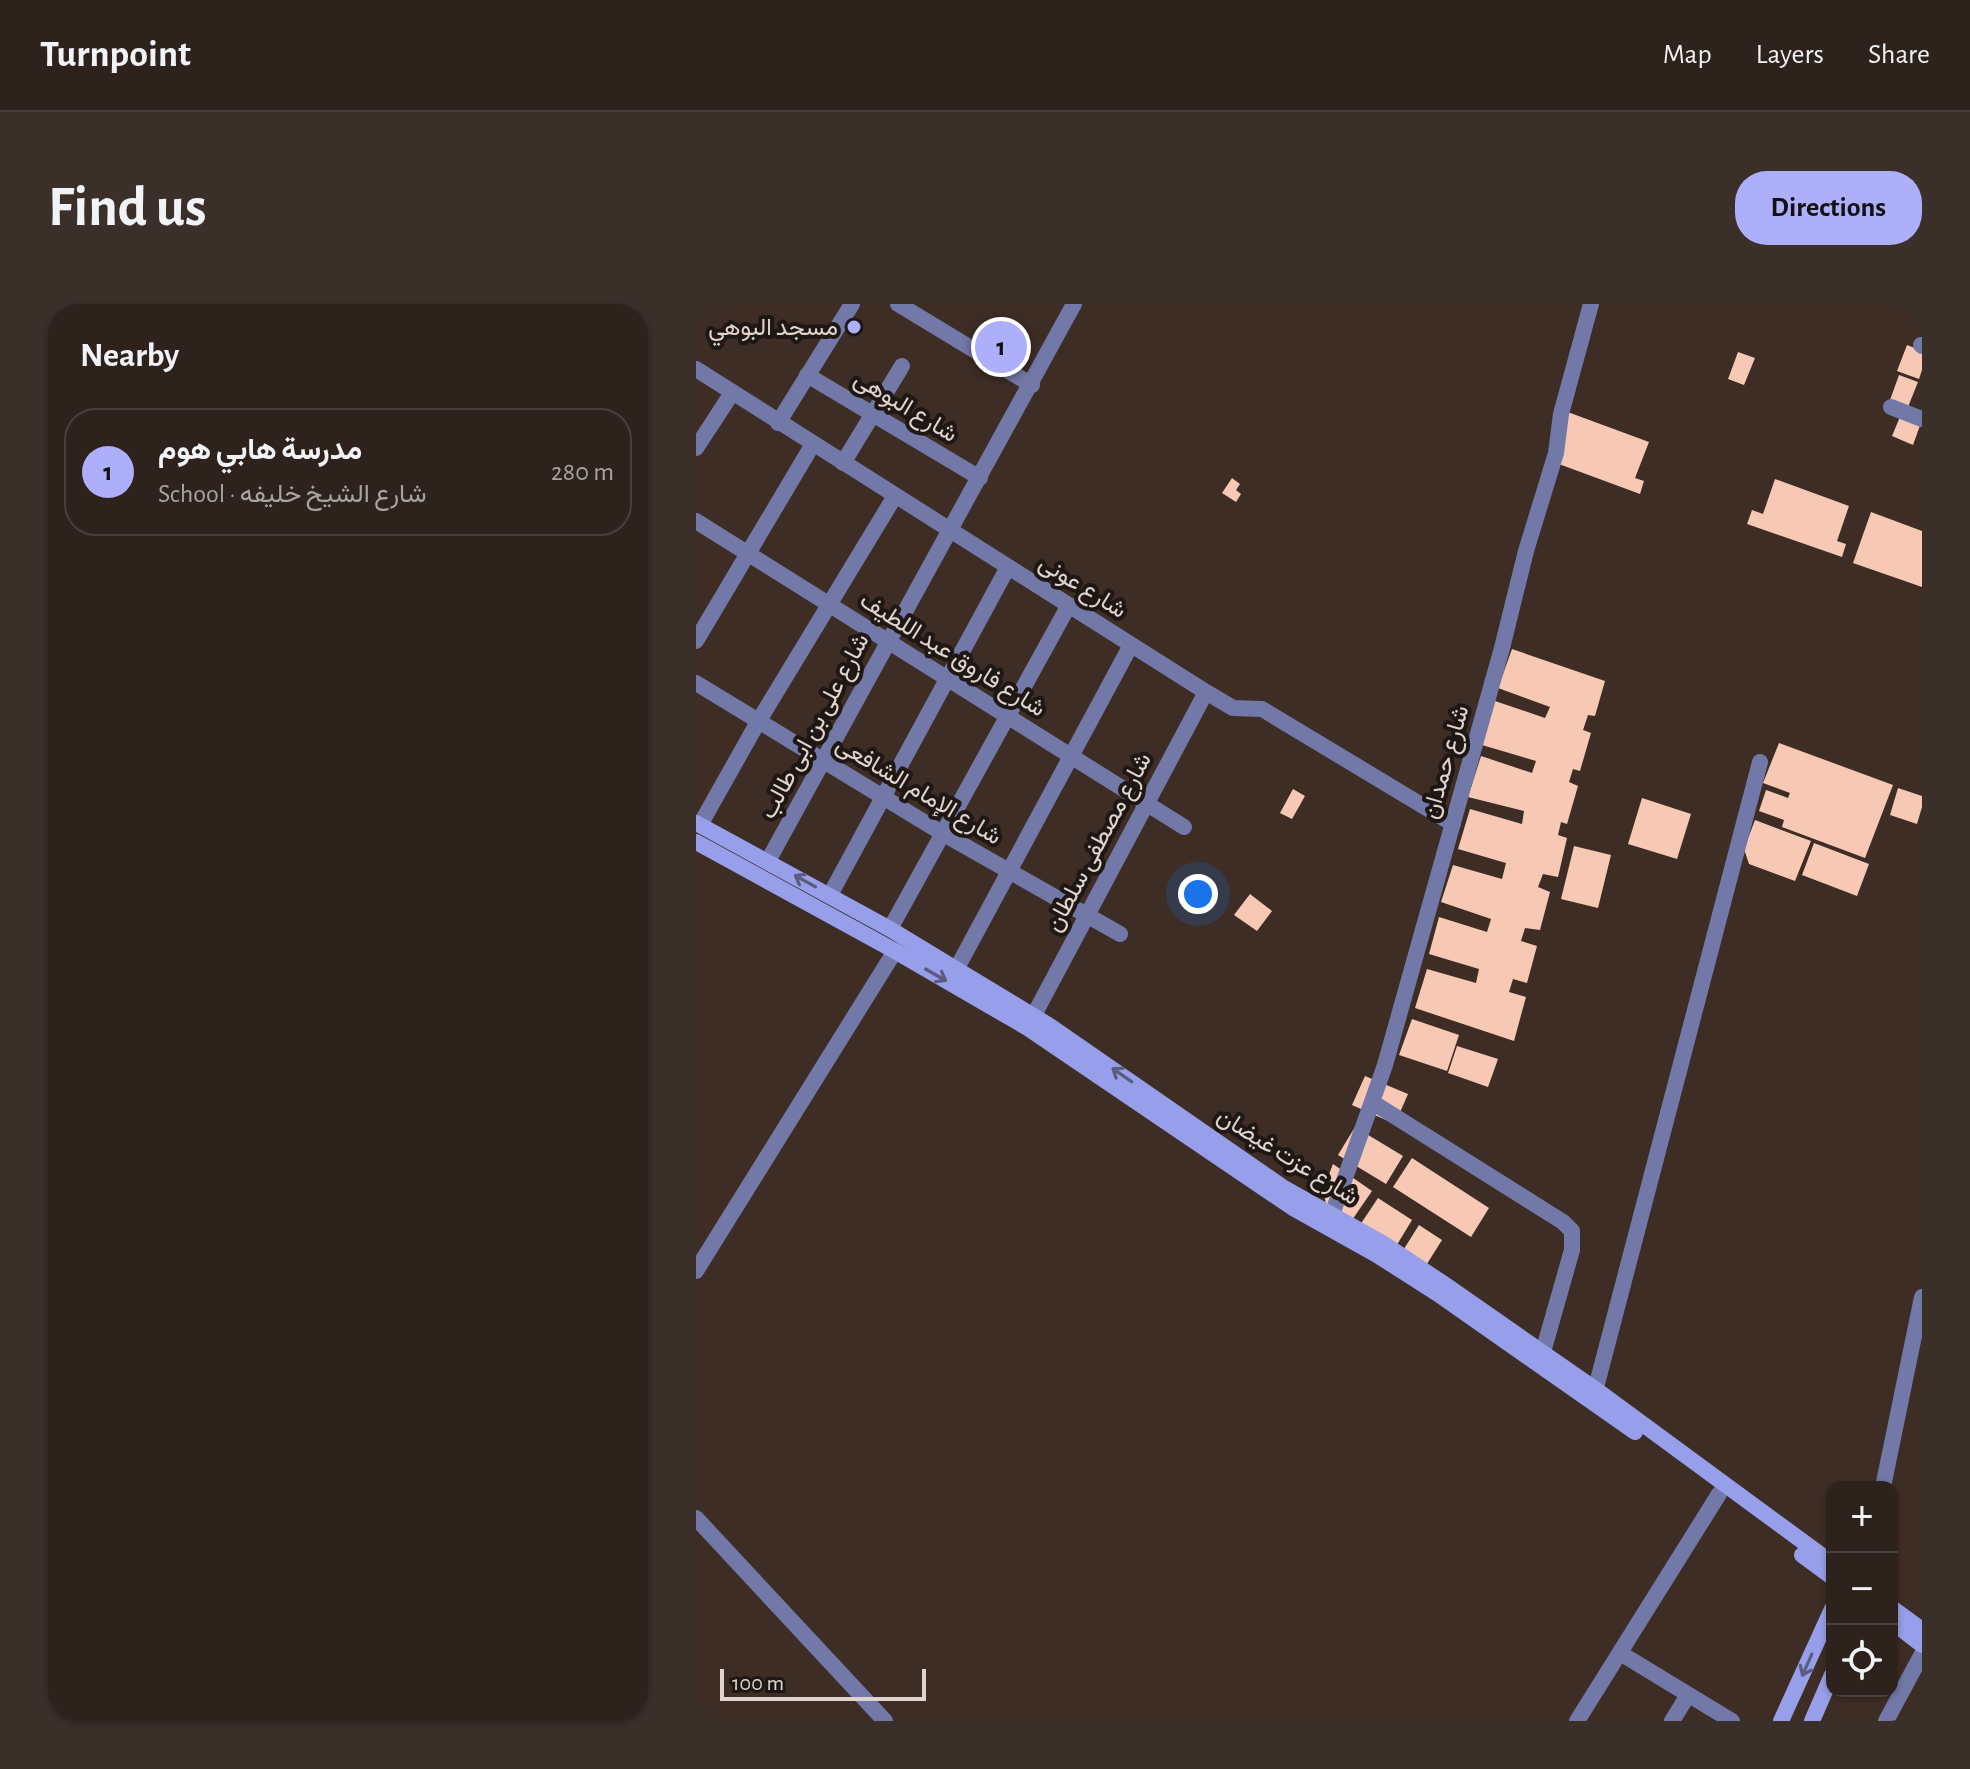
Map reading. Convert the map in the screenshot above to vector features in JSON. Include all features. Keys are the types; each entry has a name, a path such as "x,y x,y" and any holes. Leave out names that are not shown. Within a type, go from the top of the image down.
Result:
{"street":[{"path":"778,423 852,304"},
{"path":"898,304 1032,385"},
{"name":"شارع على بن ابى طالب","path":"768,861 1074,304"},
{"name":"شارع حمدان","path":"1330,1221 1372,1102 1453,824 1526,551 1556,453 1561,414 1591,304"},
{"path":"843,463 902,366"},
{"name":"شارع عونى","path":"696,369 1206,692 1233,708 1262,709 1453,824"},
{"name":"شارع البوهى","path":"807,375 980,478"},
{"path":"696,448 732,393"},
{"path":"1891,407 1922,419"},
{"path":"696,641 813,444"},
{"path":"698,824 895,496"},
{"name":"شارع فاروق عبد اللطيف","path":"696,521 1184,827"},
{"path":"830,895 1008,567"},
{"path":"890,929 1069,605"},
{"path":"957,968 1131,645"},
{"name":"شارع الإمام الشافعى","path":"696,683 942,833 1120,934"},
{"name":"شارع مصطفى سلطان","path":"1034,1015 1206,692"},
{"path":"1594,1395 1760,762"},
{"name":"شارع عزت غيضان","path":"698,824 890,929 1034,1015 1377,1255 1594,1395 1826,1559"},
{"name":"شارع عزت غيضان","path":"696,842 895,951 1034,1033 1260,1186 1384,1244 1543,1352 1719,1494 1826,1573"},
{"path":"696,1271 895,951"},
{"path":"1372,1102 1563,1222 1572,1231 1572,1250 1543,1352"},
{"path":"1885,1481 1915,1376 1922,1297"},
{"path":"1577,1721 1719,1494"},
{"path":"696,1518 885,1721"},
{"path":"1898,1612 1922,1630"},
{"path":"1781,1721 1826,1622"},
{"path":"1896,1625 1922,1645"},
{"path":"1620,1653 1732,1721"},
{"path":"1886,1721 1922,1654"},
{"path":"1812,1721 1826,1689"},
{"path":"1672,1721 1688,1695"}],"building":[{"path":"1907,345 1922,351 1919,379 1897,371"},
{"path":"1738,352 1755,358 1744,385 1728,379"},
{"path":"1899,375 1918,382 1908,407 1890,400"},
{"path":"1565,411 1649,442 1635,478 1644,481 1640,494 1548,460"},
{"path":"1902,412 1922,420 1913,445 1892,436"},
{"path":"1232,478 1240,484 1236,490 1241,494 1236,502 1222,493"},
{"path":"1775,479 1849,506 1837,541 1846,544 1842,557 1747,524 1752,510 1763,514"},
{"path":"1871,512 1922,531 1922,587 1853,563"},
{"path":"1512,649 1605,681 1595,716 1588,715 1583,730 1591,733 1580,771 1573,769 1569,782 1578,786 1567,824 1561,822 1558,835 1567,838 1558,877 1543,874 1538,887 1550,892 1540,930 1525,928 1521,941 1537,946 1527,983 1513,979 1509,992 1526,997 1514,1041 1415,1008 1427,969 1476,983 1479,969 1429,954 1439,917 1487,932 1491,919 1441,902 1453,865 1502,879 1506,863 1458,849 1470,809 1522,824 1524,811 1468,797 1481,756 1532,773 1536,761 1482,745 1495,701 1545,718 1550,707 1498,688"},
{"path":"1779,743 1893,785 1865,858 1782,827 1784,820 1759,811 1766,790 1788,798 1790,793 1763,783"},
{"path":"1898,788 1922,796 1917,824 1890,815"},
{"path":"1293,789 1305,796 1292,819 1280,813"},
{"path":"1642,798 1691,814 1677,859 1628,844"},
{"path":"1755,820 1811,841 1795,881 1749,864 1744,849"},
{"path":"1814,843 1869,864 1857,896 1802,875"},
{"path":"1574,846 1611,855 1598,908 1561,899"},
{"path":"1250,894 1272,911 1257,931 1234,915"},
{"path":"1412,1019 1459,1035 1447,1071 1399,1055"},
{"path":"1457,1046 1498,1059 1488,1087 1448,1073"},
{"path":"1365,1076 1408,1094 1395,1124 1352,1105"},
{"path":"1355,1127 1403,1156 1386,1184 1338,1155"},
{"path":"1412,1158 1489,1208 1471,1237 1393,1187"},
{"path":"1333,1164 1372,1191 1350,1223 1327,1208 1323,1190"},
{"path":"1378,1198 1412,1220 1395,1248 1360,1225"},
{"path":"1419,1225 1442,1240 1425,1267 1402,1252"}],"place":[{"name":"مسجد البوهي","path":"854,327"},
{"name":"مدرسة هابي هوم","path":"1001,347"}]}
